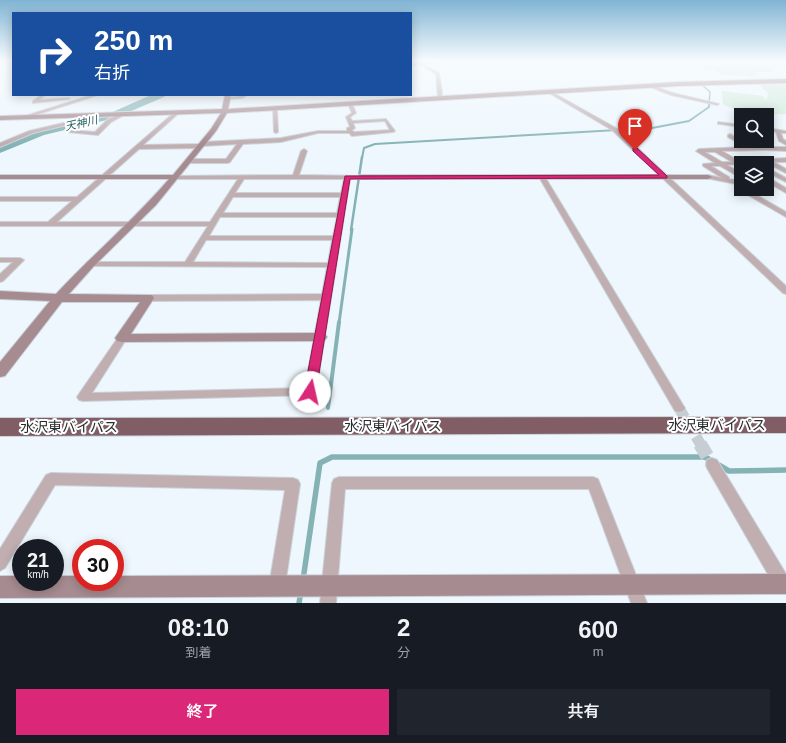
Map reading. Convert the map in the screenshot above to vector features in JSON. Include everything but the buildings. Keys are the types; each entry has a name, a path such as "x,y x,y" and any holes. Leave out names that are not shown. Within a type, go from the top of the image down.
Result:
{"highway":[{"name":"水沢東バイパス","path":"0,427 786,425"}],"street":[{"path":"440,99 441,89"},
{"path":"0,118 225,111 598,89"},
{"path":"659,89 672,94 717,104"},
{"path":"550,92 615,130 786,291"},
{"path":"41,96 35,102 85,98"},
{"path":"24,117 92,96"},
{"path":"0,372 59,298 90,264 133,224 202,145 214,130 225,111 228,96 244,96"},
{"path":"350,104 354,113 348,117 353,128 349,129 351,132"},
{"path":"275,108 276,132"},
{"path":"50,224 137,146 178,112"},
{"path":"0,145 31,132 102,114"},
{"path":"67,131 96,134 109,121 124,114"},
{"path":"137,146 202,145 281,140 318,132 351,132 352,134 393,131 386,120 351,122"},
{"path":"720,123 734,125"},
{"path":"774,130 786,132"},
{"path":"778,131 781,140 786,143"},
{"path":"302,136 310,140"},
{"path":"730,136 734,138"},
{"path":"0,138 14,138"},
{"path":"278,147 281,140"},
{"path":"188,161 228,161 241,142"},
{"path":"756,148 785,161"},
{"path":"734,173 699,151 756,148 783,150 786,154"},
{"path":"745,149 758,156"},
{"path":"716,150 734,160"},
{"path":"730,150 742,156"},
{"path":"295,177 304,151"},
{"path":"774,161 785,161"},
{"path":"734,163 705,165 734,184"},
{"path":"774,165 786,171"},
{"path":"776,175 786,174"},
{"path":"776,175 786,180"},
{"path":"0,177 708,177 734,181"},
{"path":"187,265 242,177"},
{"path":"148,298 83,398 310,392 344,195 355,177"},
{"path":"542,177 679,408"},
{"path":"729,180 734,179"},
{"path":"774,183 786,191"},
{"path":"774,189 786,191"},
{"path":"232,195 344,195"},
{"path":"753,196 786,215"},
{"path":"0,199 78,199"},
{"path":"219,215 341,215"},
{"path":"0,224 213,224"},
{"path":"204,238 337,238"},
{"path":"0,260 20,260 0,279"},
{"path":"90,264 332,265"},
{"path":"0,295 59,298 326,297"},
{"path":"122,338 320,338"},
{"path":"0,587 277,586 328,594 636,594 785,586 712,464"},
{"path":"0,563 51,479 293,484 277,586"},
{"path":"328,594 339,483 593,484 636,594"}],"green space":[{"path":"764,89 786,89 786,114 774,114 774,108 734,109 723,105 722,91 763,96 766,101 768,93"}],"waterway":[{"path":"707,89 710,92 709,104"},
{"name":"天神川","path":"0,149 23,139 53,129 90,122 111,116 158,96"},
{"path":"362,158 364,148 375,144 652,128 689,121 709,107 709,104"},
{"path":"351,230 362,157"},
{"path":"339,323 352,229"},
{"path":"328,408 339,322"},
{"path":"303,580 320,463 332,457 705,457 712,461"},
{"path":"717,464 729,471 786,470"},
{"path":"299,603 301,592"}],"tunnel":[{"path":"679,408 701,445"},
{"path":"700,444 712,464"}],"route":[{"path":"310,392 348,177 665,177 635,150"}]}
